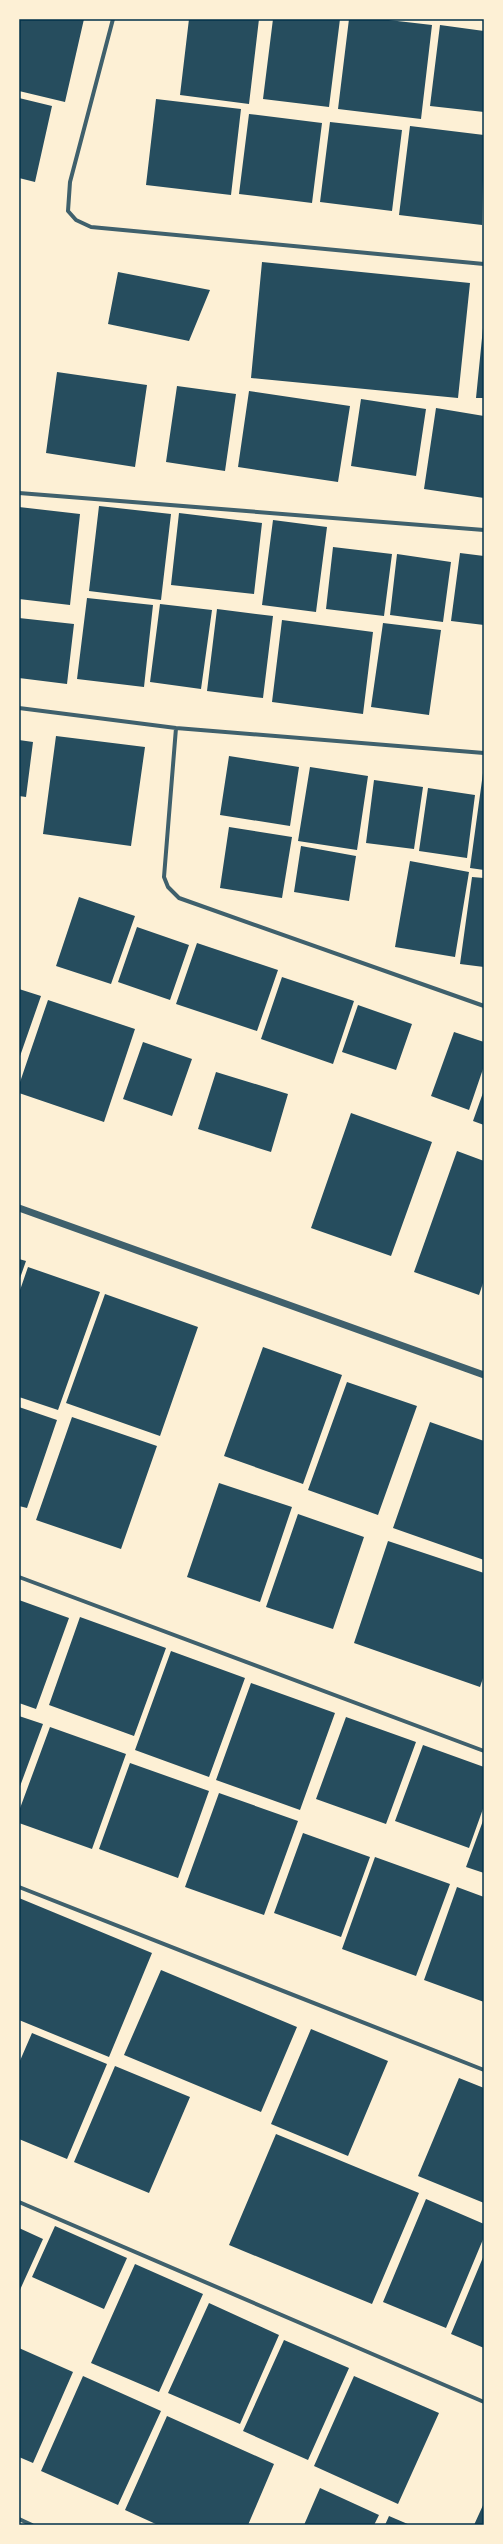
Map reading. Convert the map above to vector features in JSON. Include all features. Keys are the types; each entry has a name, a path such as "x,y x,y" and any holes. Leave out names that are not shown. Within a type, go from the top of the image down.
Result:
{"street":[{"path":"113,19 70,182 68,211 76,220 91,227 484,264"},
{"path":"19,493 484,530"},
{"path":"19,708 176,728 484,753"},
{"path":"176,728 164,877 168,887 179,898 484,1006"},
{"path":"19,1208 484,1375"},
{"path":"19,1577 484,1751"},
{"path":"19,1887 484,2070"},
{"path":"19,2202 484,2402"},
{"path":"19,2519 32,2525"}],"building":[{"path":"19,19 84,19 65,102 19,91"},
{"path":"189,19 259,19 249,104 180,95"},
{"path":"273,19 340,19 329,107 263,99"},
{"path":"349,19 380,19 432,25 421,119 338,109"},
{"path":"440,25 484,31 484,112 430,106"},
{"path":"19,98 52,106 35,182 19,178"},
{"path":"156,99 241,109 231,195 146,185"},
{"path":"249,114 322,123 312,203 239,194"},
{"path":"330,122 402,130 392,211 320,202"},
{"path":"410,126 484,135 482,225 399,215"},
{"path":"262,262 470,283 458,398 251,378"},
{"path":"118,272 210,290 189,341 108,324"},
{"path":"483,328 484,398 476,398"},
{"path":"57,372 147,385 135,467 46,453"},
{"path":"177,386 236,394 225,471 166,462"},
{"path":"249,391 350,406 338,482 238,467"},
{"path":"361,399 426,409 416,476 351,466"},
{"path":"436,408 484,416 484,498 424,489"},
{"path":"99,506 171,514 161,600 89,591"},
{"path":"19,507 80,514 70,605 19,599"},
{"path":"179,513 262,523 254,594 171,585"},
{"path":"273,520 327,527 316,612 262,605"},
{"path":"333,547 392,554 384,616 326,609"},
{"path":"460,553 484,556 484,625 451,621"},
{"path":"397,554 451,562 443,622 390,615"},
{"path":"87,598 153,605 144,687 77,679"},
{"path":"160,604 212,610 201,689 150,682"},
{"path":"217,609 273,616 263,698 207,691"},
{"path":"19,618 74,624 67,684 19,678"},
{"path":"282,620 373,632 363,714 272,702"},
{"path":"383,623 441,630 429,715 371,707"},
{"path":"56,736 145,747 131,846 43,834"},
{"path":"19,740 33,742 26,797 19,796"},
{"path":"229,756 299,767 290,826 220,815"},
{"path":"310,767 368,776 357,850 298,841"},
{"path":"484,773 484,870 470,868"},
{"path":"374,780 423,787 414,849 366,843"},
{"path":"428,788 475,795 467,858 419,851"},
{"path":"229,827 292,837 282,898 220,888"},
{"path":"301,846 356,856 349,901 294,892"},
{"path":"410,861 469,872 455,957 395,947"},
{"path":"472,877 484,878 484,967 460,964"},
{"path":"79,897 135,916 111,984 56,966"},
{"path":"137,927 189,945 170,1000 118,982"},
{"path":"197,943 278,970 257,1031 176,1004"},
{"path":"282,977 354,1001 333,1064 261,1039"},
{"path":"19,989 41,996 19,1059"},
{"path":"48,1000 135,1029 104,1122 19,1093 19,1085"},
{"path":"358,1005 412,1024 396,1070 342,1052"},
{"path":"454,1032 484,1042 484,1066 469,1110 431,1096"},
{"path":"143,1042 192,1059 172,1116 123,1099"},
{"path":"216,1072 288,1094 271,1152 198,1129"},
{"path":"484,1090 484,1125 473,1121"},
{"path":"351,1113 432,1142 391,1256 311,1228"},
{"path":"457,1151 484,1161 484,1280 479,1295 414,1272"},
{"path":"19,1259 26,1261 19,1281"},
{"path":"28,1267 100,1292 58,1410 19,1397 19,1293"},
{"path":"105,1294 198,1327 160,1436 66,1403"},
{"path":"263,1347 342,1375 303,1484 224,1456"},
{"path":"347,1382 417,1406 378,1515 308,1490"},
{"path":"19,1407 57,1420 27,1508 19,1506"},
{"path":"72,1417 157,1446 121,1549 36,1520"},
{"path":"430,1422 484,1441 484,1560 393,1528"},
{"path":"219,1483 292,1507 260,1602 187,1577"},
{"path":"298,1514 364,1537 333,1629 266,1607"},
{"path":"388,1541 484,1573 484,1675 480,1687 354,1643"},
{"path":"19,1600 69,1618 36,1709 19,1703"},
{"path":"80,1617 166,1648 134,1736 49,1705"},
{"path":"171,1651 245,1678 209,1777 135,1750"},
{"path":"251,1683 335,1713 300,1810 216,1780"},
{"path":"19,1716 43,1724 19,1789"},
{"path":"346,1717 416,1742 386,1824 316,1799"},
{"path":"50,1727 126,1754 92,1849 19,1823 19,1811"},
{"path":"423,1745 484,1767 484,1806 469,1848 395,1821"},
{"path":"130,1763 209,1791 178,1878 99,1849"},
{"path":"219,1793 298,1821 264,1915 185,1887"},
{"path":"484,1818 484,1873 466,1867"},
{"path":"303,1833 370,1857 341,1937 274,1913"},
{"path":"375,1857 450,1884 416,1976 342,1949"},
{"path":"457,1887 484,1897 484,2002 424,1980"},
{"path":"19,1898 152,1953 109,2057 19,2020"},
{"path":"161,1970 297,2027 261,2112 124,2055"},
{"path":"311,2029 388,2061 348,2156 271,2124"},
{"path":"32,2033 107,2064 67,2159 19,2139 19,2063"},
{"path":"115,2066 190,2097 149,2193 74,2162"},
{"path":"459,2078 484,2088 484,2203 418,2176"},
{"path":"276,2134 419,2193 372,2304 229,2245"},
{"path":"426,2199 484,2224 484,2237 446,2328 383,2302"},
{"path":"55,2226 127,2258 104,2309 32,2277"},
{"path":"19,2228 43,2239 19,2292"},
{"path":"484,2255 484,2348 451,2334"},
{"path":"135,2264 203,2294 159,2392 91,2363"},
{"path":"209,2303 279,2335 240,2424 168,2393"},
{"path":"284,2340 349,2368 308,2460 243,2431"},
{"path":"19,2348 73,2372 33,2463 19,2457"},
{"path":"83,2376 161,2411 118,2505 41,2471"},
{"path":"354,2376 439,2413 398,2504 314,2466"},
{"path":"167,2416 274,2464 248,2525 158,2525 125,2510"},
{"path":"320,2488 379,2515 374,2525 304,2525"},
{"path":"484,2503 484,2525 474,2525"},
{"path":"389,2516 410,2525 385,2525"}]}
